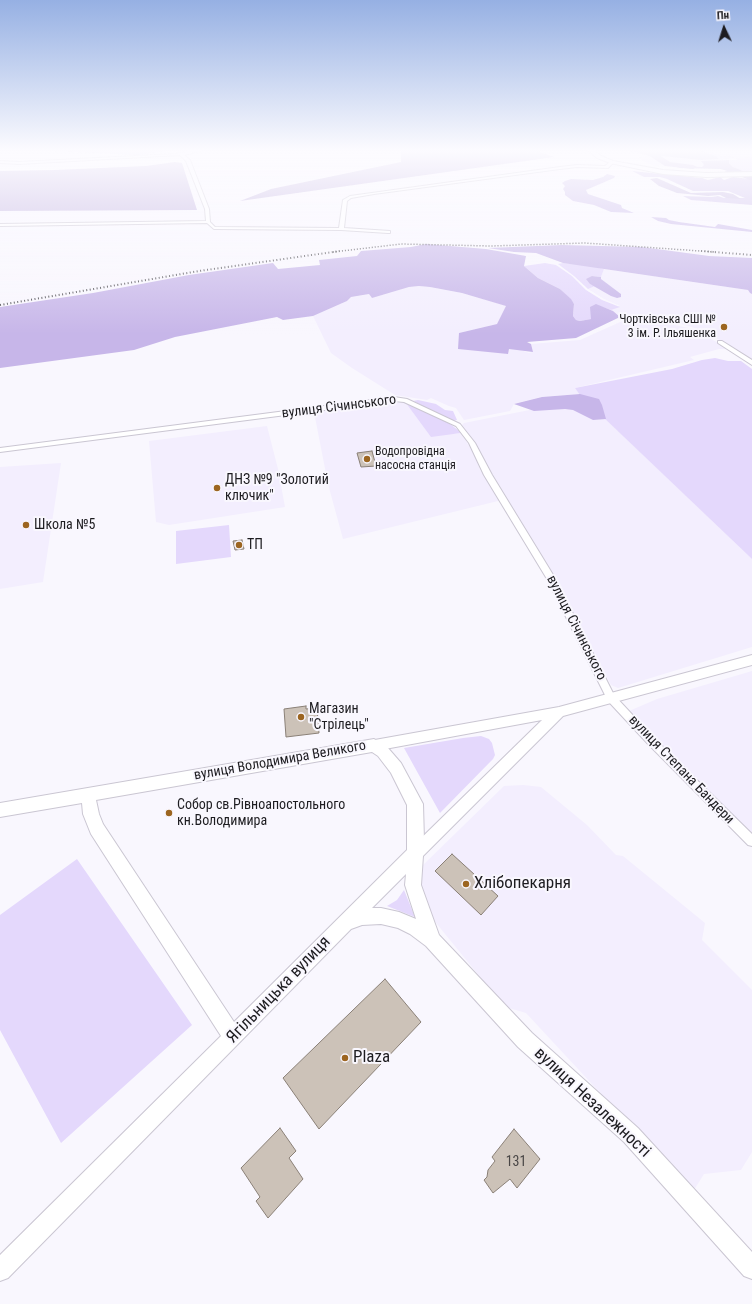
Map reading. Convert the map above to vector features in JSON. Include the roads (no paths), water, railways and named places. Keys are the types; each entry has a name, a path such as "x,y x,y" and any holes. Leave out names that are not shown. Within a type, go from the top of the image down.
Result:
{"main road":[{"name":"вулиця Володимира Великого","path":"0,810 374,745"},
{"name":"вулиця Незалежності","path":"374,745 383,752 396,768 415,804 417,823 413,885 432,940"},
{"path":"88,795 91,814 97,829 233,1037"},
{"name":"Ягільницька вулиця","path":"0,1270 415,854"},
{"name":"вулиця Незалежності","path":"345,923 362,917 381,916 399,920 416,928 432,940 525,1040 630,1135 752,1268"}],"street":[{"path":"207,212 208,222 214,228 388,232"},
{"path":"341,230 343,212"},
{"path":"0,225 208,222"},
{"path":"720,342 752,363"},
{"name":"вулиця Січинського","path":"0,450 383,400 405,400 458,425 472,443 488,475 551,578 611,698"},
{"name":"вулиця Степана Бандери","path":"559,712 752,660"},
{"name":"вулиця Степана Бандери","path":"611,698 651,741 752,841"},
{"name":"вулиця Володимира Великого","path":"374,745 559,712"},
{"name":"Ягільницька вулиця","path":"415,854 559,712"}],"railway":[{"path":"333,252 401,244 491,246 585,243 704,251"},
{"path":"0,305 199,271 340,251"},
{"path":"704,251 715,252"},
{"path":"704,251 752,255"}],"place":[{"name":"Чортківська СШІ № 3 ім. Р. Ільяшенка","path":"724,327"},
{"name":"Водопровідна насосна станція","path":"367,459"},
{"name":"ДНЗ №9 \"Золотий ключик\"","path":"217,488"},
{"name":"Школа №5","path":"26,525"},
{"name":"ТП","path":"239,545"},
{"name":"Магазин \"Стрілець\"","path":"301,717"},
{"name":"Собор св.Рівноапостольного кн.Володимира","path":"169,813"},
{"name":"Хлібопекарня","path":"466,884"},
{"name":"Plaza","path":"345,1058"}]}
